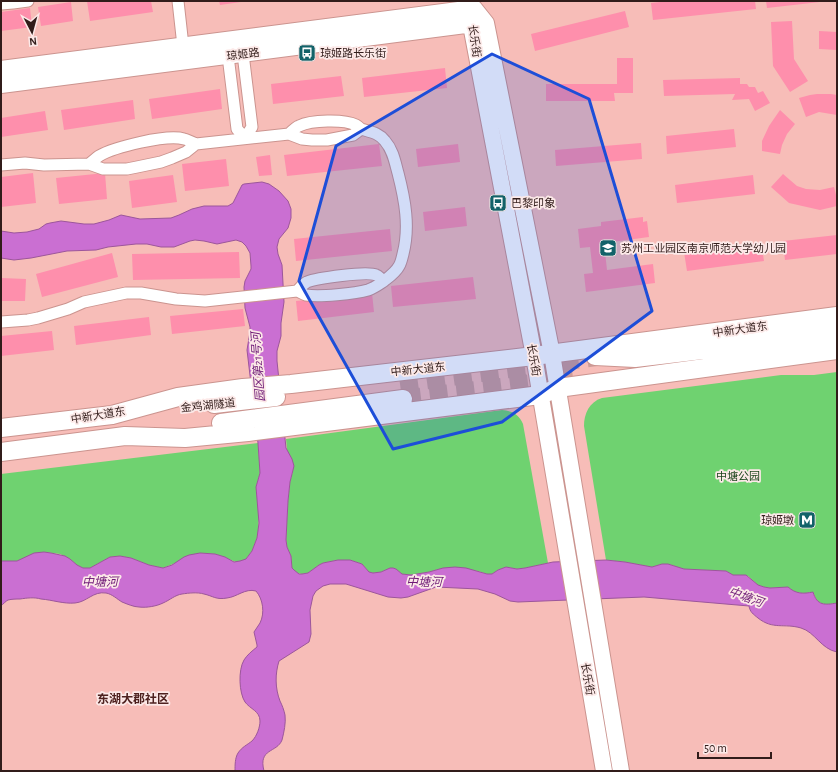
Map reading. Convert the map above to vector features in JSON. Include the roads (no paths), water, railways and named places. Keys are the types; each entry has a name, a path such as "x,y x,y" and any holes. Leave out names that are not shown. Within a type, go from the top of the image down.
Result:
{"main road":[{"name":"琼姬路","path":"1,69 474,8"},
{"name":"长乐街","path":"474,8 552,354 621,771"},
{"name":"琼姬路","path":"1,85 478,24"},
{"name":"长乐街","path":"478,24 604,771"},
{"name":"中新大道东","path":"1,428 112,415 178,397 243,388 291,384 552,354 837,316"},
{"path":"552,354 635,358 837,334"},
{"path":"1,452 125,436 185,438 294,427 540,395 558,388 837,350"},
{"name":"金鸡湖隧道","path":"112,415 402,391 125,436"}],"street":[{"path":"1,4 28,1"},
{"path":"178,1 183,46"},
{"path":"236,55 237,129 244,138"},
{"path":"236,55 252,127 244,138"},
{"path":"1,322 38,318 68,309 84,302 126,293 141,293 176,299 205,301 293,291 317,295 351,293 366,291 374,288 395,272 399,266 406,241 406,213 401,182 395,161 387,144 374,132 361,129 355,125 345,122 319,121 306,123 298,126 289,134"},
{"path":"1,165 25,163 44,165 89,164 103,169 127,169 161,162 186,152 196,144 289,134 302,139 327,140 353,135 361,129"},
{"path":"89,164 100,156 133,143 183,138 196,144"},
{"path":"293,291 308,282 344,275 371,274 377,275 384,281"}],"water":[{"path":"262,182 269,184 279,191 288,201 291,209 291,218 288,228 279,239 277,247 282,265 284,302 277,361 286,448 294,466 290,482 286,540 291,556 292,568 294,570 299,574 308,573 323,563 338,560 350,560 362,564 369,572 373,573 393,568 402,574 411,575 455,567 492,574 506,567 517,569 553,562 606,560 652,567 668,564 684,569 726,571 733,575 746,575 758,585 764,587 788,587 800,593 813,592 817,600 822,604 837,603 837,652 827,648 806,630 763,622 752,613 749,606 644,597 518,602 510,601 495,594 478,589 436,587 401,598 388,597 346,584 330,584 323,586 316,591 313,596 310,610 311,634 309,642 279,661 276,686 285,715 285,728 280,744 269,752 264,758 264,771 235,771 238,753 254,739 260,723 260,718 258,715 243,698 240,681 242,664 244,660 257,647 254,632 262,619 262,606 256,591 252,590 223,598 217,598 199,593 182,594 177,595 161,604 145,607 130,605 106,593 97,594 75,603 30,598 8,600 1,606 1,561 17,561 34,553 44,552 65,556 83,568 90,568 110,557 120,556 163,568 172,565 184,557 200,553 215,554 234,562 246,559 252,551 257,538 259,523 256,487 260,473 247,350 250,327 245,308 244,287 245,281 251,269 250,253 242,242 236,240 217,244 195,240 174,247 136,244 96,250 67,251 14,260 1,258 1,231 14,233 27,232 39,229 46,224 61,221 94,224 121,215 140,219 171,218 192,209 204,206 228,206 233,203 242,185"}],"tunnel":[{"path":"400,384 611,355"},
{"path":"403,399 573,378"}],"place":[{"name":"琼姬路长乐街","path":"307,53"},
{"name":"巴黎印象","path":"498,203"},
{"name":"苏州工业园区南京师范大学幼儿园","path":"608,248"},
{"name":"琼姬墩","path":"807,520"}],"district":[{"name":"东湖大郡社区","path":"133,699"}],"water label":[{"name":"园区第21号河","path":"258,367"},
{"name":"中塘河","path":"100,582"},
{"name":"中塘河","path":"424,582"},
{"name":"中塘河","path":"746,597"}],"park label":[{"name":"中塘公园","path":"738,476"}]}
